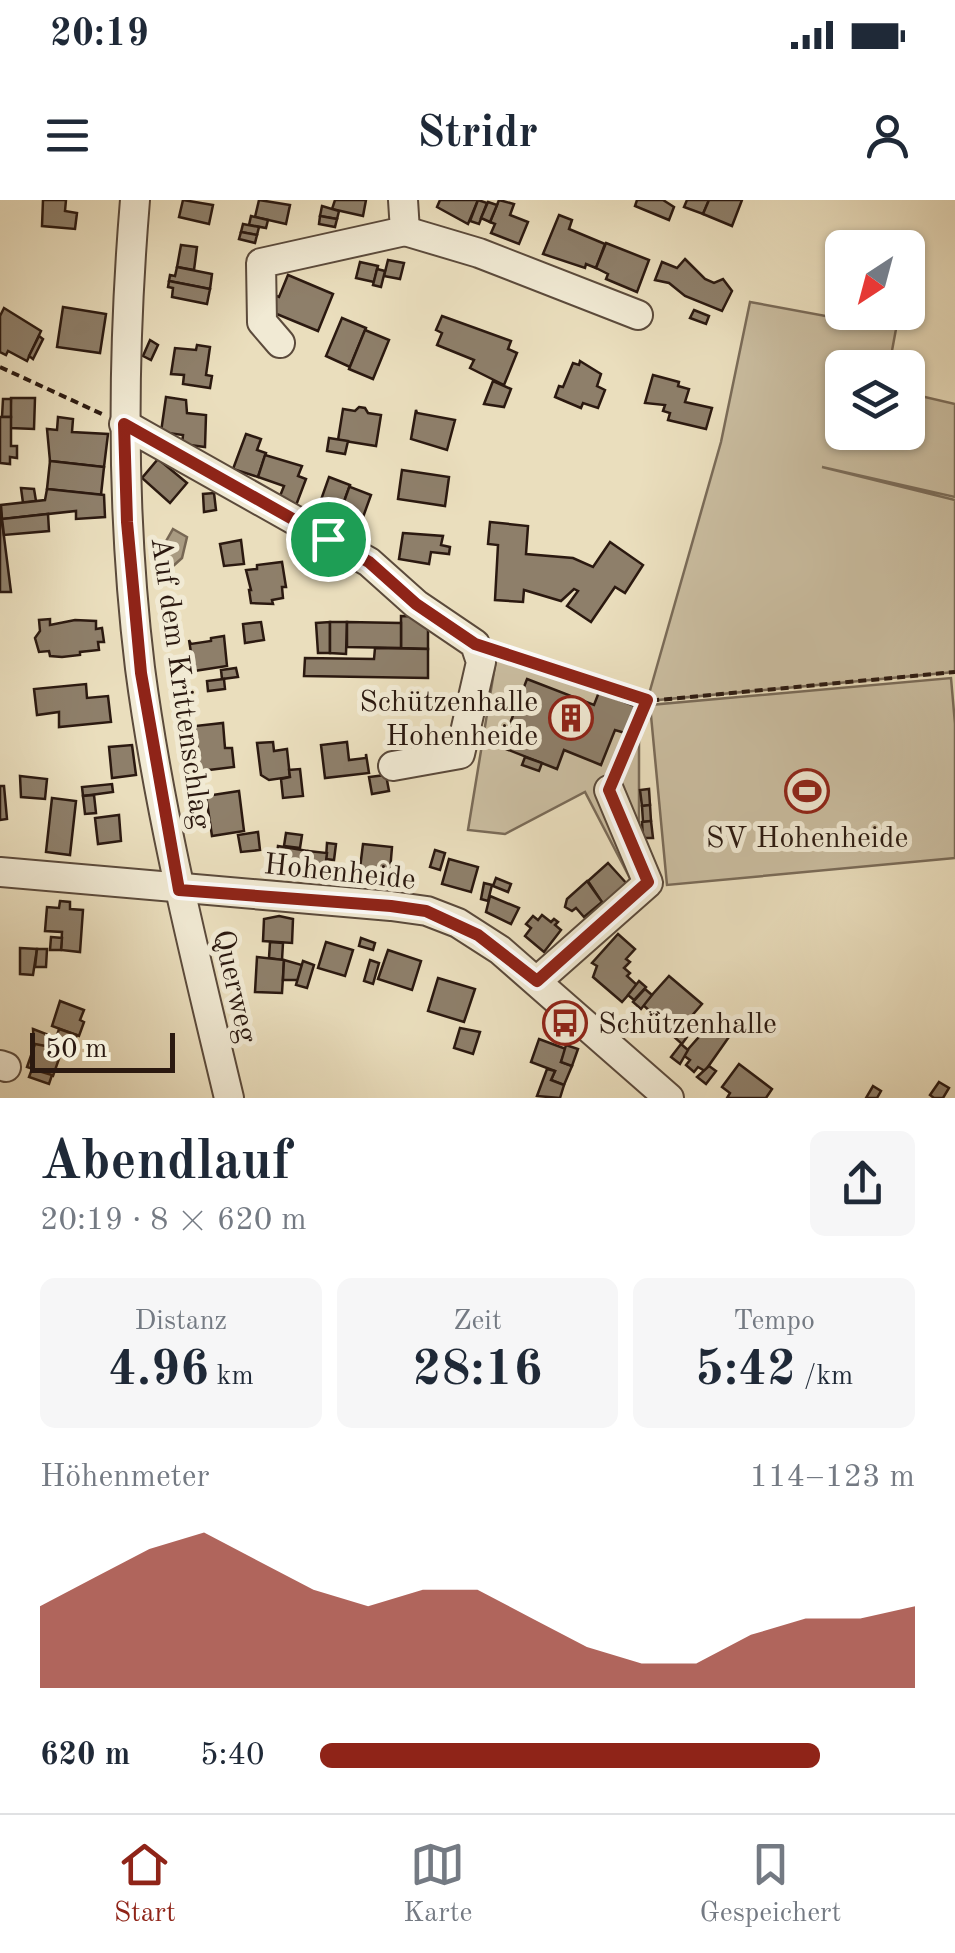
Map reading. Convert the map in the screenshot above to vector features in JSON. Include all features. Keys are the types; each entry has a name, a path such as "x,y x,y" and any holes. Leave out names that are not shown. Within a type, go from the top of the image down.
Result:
{"street":[{"name":"Auf dem Krittenschlag","path":"135,200 127,295 127,522 139,659 179,890"},
{"path":"403,200 405,231"},
{"path":"280,343 262,322 262,263 405,231 478,253 638,315"},
{"path":"124,424 369,562 416,604 475,644 481,662 460,754 393,766"},
{"path":"537,981 648,882 609,790"},
{"name":"Hohenheide","path":"0,872 426,911 478,935 537,981 669,1098"},
{"name":"Querweg","path":"179,890 229,1098"}],"path":[{"path":"0,367 124,424"},
{"path":"475,644 647,700 955,672"},
{"path":"609,790 647,700"}],"shaded area":[{"path":"750,302 825,316 825,330 896,330 892,350 825,350 825,450 925,450 925,397 955,404 955,497 822,467 955,500 955,672 647,701 721,442"},
{"path":"173,529 187,537 182,558 172,567 166,562 165,543"},
{"path":"498,647 566,674 639,690 639,881 634,886 585,792 505,834 468,830"},
{"name":"SV Hohenheide","path":"951,678 955,858 667,885 650,705"}],"building":[{"path":"43,200 66,200 65,211 77,213 75,229 42,226"},
{"path":"183,200 213,205 209,224 179,217"},
{"path":"259,200 290,205 286,224 255,217"},
{"path":"335,200 366,200 363,216 332,209"},
{"path":"440,200 478,200 468,224 437,207"},
{"path":"478,200 487,203 479,224 470,221"},
{"path":"499,200 514,204 510,215 528,222 519,244 491,233 495,224 490,222"},
{"path":"637,200 663,200 674,207 669,220 635,206"},
{"path":"687,200 709,200 703,214 684,207"},
{"path":"709,200 742,200 732,226 703,214"},
{"path":"488,202 497,205 490,222 481,218"},
{"path":"322,206 339,211 337,219 320,216"},
{"path":"559,215 572,220 569,229 605,244 596,268 543,254"},
{"path":"251,216 268,220 266,228 249,225"},
{"path":"320,216 337,219 335,227 319,224"},
{"path":"243,224 259,227 257,235 241,232"},
{"path":"241,232 257,235 255,243 239,239"},
{"path":"606,243 649,260 637,292 606,279 608,274 596,268"},
{"path":"181,245 197,247 194,270 177,267"},
{"path":"685,259 705,279 714,283 723,279 732,291 722,311 685,296 669,283 655,280 662,262 677,268"},
{"path":"388,260 404,263 400,279 384,276"},
{"path":"360,262 378,266 374,282 356,278"},
{"path":"177,267 212,274 210,289 169,281"},
{"path":"377,269 385,271 381,287 373,285"},
{"path":"288,275 333,294 318,331 267,310 271,294 279,297"},
{"path":"169,281 210,289 207,304 172,297"},
{"path":"63,307 106,314 100,353 57,347"},
{"path":"4,308 41,331 27,361 8,351 6,355 0,352 0,316"},
{"path":"694,310 709,316 706,324 690,318"},
{"path":"442,316 511,341 508,349 517,353 504,385 470,368 474,360 437,345 442,333 436,330"},
{"path":"342,318 366,328 350,367 326,356"},
{"path":"365,330 389,340 373,379 349,369"},
{"path":"39,336 43,339 33,359 29,356"},
{"path":"150,340 158,345 151,360 143,356"},
{"path":"197,345 210,347 206,375 212,376 210,388 183,384 184,375 171,374 175,348 196,350"},
{"path":"580,361 601,374 597,386 605,390 598,408 583,403 581,408 555,397 573,363 579,365"},
{"path":"653,375 689,389 685,402 712,408 706,429 668,420 670,413 663,411 665,405 645,403"},
{"path":"493,381 511,389 504,407 484,404"},
{"path":"166,397 186,400 187,413 206,415 205,447 182,444 183,435 161,432"},
{"path":"11,398 35,398 34,429 10,428"},
{"path":"3,399 11,399 11,417 2,417"},
{"path":"359,407 381,415 376,446 338,440 343,409 355,411"},
{"path":"416,410 455,420 447,450 411,439"},
{"path":"0,417 11,417 11,446 17,446 17,458 10,457 10,464 0,463"},
{"path":"58,417 73,419 72,432 108,434 104,467 50,461 47,429 57,430"},
{"path":"246,434 261,439 257,450 266,453 258,477 233,469"},
{"path":"329,438 348,441 345,454 327,451"},
{"path":"265,455 302,466 298,476 306,479 295,508 278,501 284,486 258,477"},
{"path":"158,459 187,483 170,503 142,478"},
{"path":"50,461 104,467 101,495 47,489"},
{"path":"402,470 449,477 445,506 398,499"},
{"path":"329,477 350,485 336,524 337,521 316,514"},
{"path":"350,485 371,495 358,531 336,524"},
{"path":"21,488 34,489 36,501 23,503"},
{"path":"47,489 104,495 105,517 76,519 76,511 2,519 1,505 45,500"},
{"path":"214,493 216,510 204,512 203,494"},
{"path":"0,505 11,592 0,592"},
{"path":"48,514 49,531 4,535 2,519"},
{"path":"490,522 528,526 526,554 573,558 593,567 610,542 643,565 625,593 615,587 591,622 567,606 578,591 574,589 561,601 524,590 523,602 495,600 498,545 488,544"},
{"path":"403,533 443,536 441,545 450,547 449,554 431,552 429,564 399,559"},
{"path":"241,540 244,564 224,566 220,544"},
{"path":"282,562 286,587 282,587 283,598 272,600 273,604 251,603 246,570"},
{"path":"401,616 428,617 428,649 401,648"},
{"path":"50,619 50,625 96,621 96,629 102,628 104,642 98,642 99,650 80,655 62,657 50,656 49,651 39,652 35,638 40,631 39,620"},
{"path":"261,622 264,640 245,643 243,624"},
{"path":"330,622 330,653 318,653 316,623"},
{"path":"330,622 347,622 346,654 330,653"},
{"path":"347,622 401,623 401,648 347,647"},
{"path":"224,636 227,666 194,671 189,640 191,644"},
{"path":"375,648 428,649 428,678 304,676 305,658 374,659"},
{"path":"236,668 238,677 222,679 221,670"},
{"path":"224,679 225,689 208,691 207,681"},
{"name":"Schützenhalle Hohenheide","path":"527,679 594,705 599,692 635,706 625,733 615,730 601,765 564,750 557,769 501,747"},
{"path":"86,684 87,698 108,696 111,722 59,727 59,712 37,715 34,689"},
{"path":"223,723 225,748 232,748 234,767 200,771 195,726"},
{"path":"273,742 274,751 287,749 290,777 269,780 261,775 257,743"},
{"path":"347,742 349,760 366,758 366,754 369,773 325,778 321,745"},
{"path":"132,745 136,775 112,778 109,747"},
{"path":"525,757 542,763 539,771 522,765"},
{"path":"300,769 303,796 283,798 281,779 290,777 289,770"},
{"path":"386,775 389,791 372,794 369,777"},
{"path":"20,776 47,779 45,799 21,797"},
{"path":"112,784 113,792 83,796 82,787"},
{"path":"0,786 4,786 7,819 0,820"},
{"path":"649,789 650,805 642,806 640,790"},
{"path":"239,791 244,831 212,836 206,796"},
{"path":"94,795 96,813 85,814 83,796"},
{"path":"52,798 76,801 70,855 46,852"},
{"path":"650,805 651,821 643,822 642,806"},
{"path":"119,815 121,841 98,844 95,818"},
{"path":"651,821 653,838 643,838 642,822"},
{"path":"258,832 260,850 241,852 238,835"},
{"path":"286,833 302,835 300,848 284,846"},
{"path":"327,843 336,844 334,860 326,859"},
{"path":"363,844 392,847 390,871 360,868"},
{"path":"278,846 308,851 306,867 299,866 298,875 275,872"},
{"path":"435,850 445,853 440,870 430,867"},
{"path":"308,851 327,853 325,869 306,867"},
{"path":"449,859 478,867 471,892 442,884"},
{"path":"608,863 628,885 603,904 588,881"},
{"path":"496,878 511,884 508,892 493,886"},
{"path":"587,881 602,902 584,917 576,908 572,911 565,907 567,899"},
{"path":"484,883 492,885 488,901 481,899"},
{"path":"490,896 519,908 511,924 486,912"},
{"path":"60,901 70,902 70,909 83,910 80,952 61,950 62,932 45,931 47,907 59,908"},
{"path":"542,915 558,922 555,925 561,930 544,952 525,936 531,928 526,924 533,916 538,920"},
{"path":"264,919 293,919 292,943 263,941"},
{"path":"618,934 635,949 624,968 637,985 622,1002 593,977 597,966 592,963"},
{"path":"51,937 62,938 61,950 50,950"},
{"path":"361,938 375,943 373,950 359,946"},
{"path":"270,942 283,943 282,960 269,958"},
{"path":"326,942 353,950 345,976 318,968"},
{"path":"20,948 37,949 33,975 20,974"},
{"path":"37,949 47,949 46,967 35,967"},
{"path":"388,950 421,961 412,990 378,979"},
{"path":"257,957 284,960 282,993 255,992"},
{"path":"284,960 302,965 298,980 283,980"},
{"path":"370,960 379,963 373,984 364,981"},
{"path":"303,961 314,965 307,988 296,985"},
{"path":"669,976 702,1004 676,1034 666,1025 670,1022 643,1005"},
{"path":"438,978 475,989 464,1022 428,1011"},
{"path":"639,981 646,987 634,1000 628,995"},
{"path":"645,989 652,995 641,1009 633,1002"},
{"path":"60,1001 84,1010 79,1036 52,1026"},
{"path":"713,1021 731,1034 705,1071 698,1067 694,1072 686,1065 690,1060 683,1055"},
{"path":"685,1024 692,1030 682,1044 673,1036"},
{"path":"460,1028 480,1032 473,1054 454,1048"},
{"path":"33,1029 54,1039 44,1047 34,1046"},
{"path":"59,1029 77,1035 73,1044 56,1038"},
{"path":"539,1039 566,1049 561,1062 572,1066 564,1085 551,1080 555,1071 531,1062"},
{"path":"35,1044 61,1053 53,1076 27,1067"},
{"path":"681,1044 688,1050 680,1064 671,1057"},
{"path":"566,1045 578,1049 572,1066 561,1062"},
{"path":"739,1064 772,1089 766,1098 727,1098 730,1093 722,1087"},
{"path":"709,1066 716,1071 706,1084 697,1077"},
{"path":"32,1069 52,1075 49,1084 29,1077"},
{"path":"547,1069 555,1071 551,1080 564,1085 560,1098 537,1096"},
{"path":"939,1082 949,1088 943,1098 934,1098 930,1095"},
{"path":"873,1086 881,1091 877,1098 866,1098"}],"place":[{"name":"Schützenhalle Hohenheide","path":"571,718"},
{"name":"SV Hohenheide","path":"807,791"},
{"name":"Schützenhalle","path":"565,1023"}],"route":[{"path":"124,424 328,539 369,562 416,604 475,644 647,700 609,790 648,882 537,981 478,935 426,911 179,890 134,616 124,424"}]}
